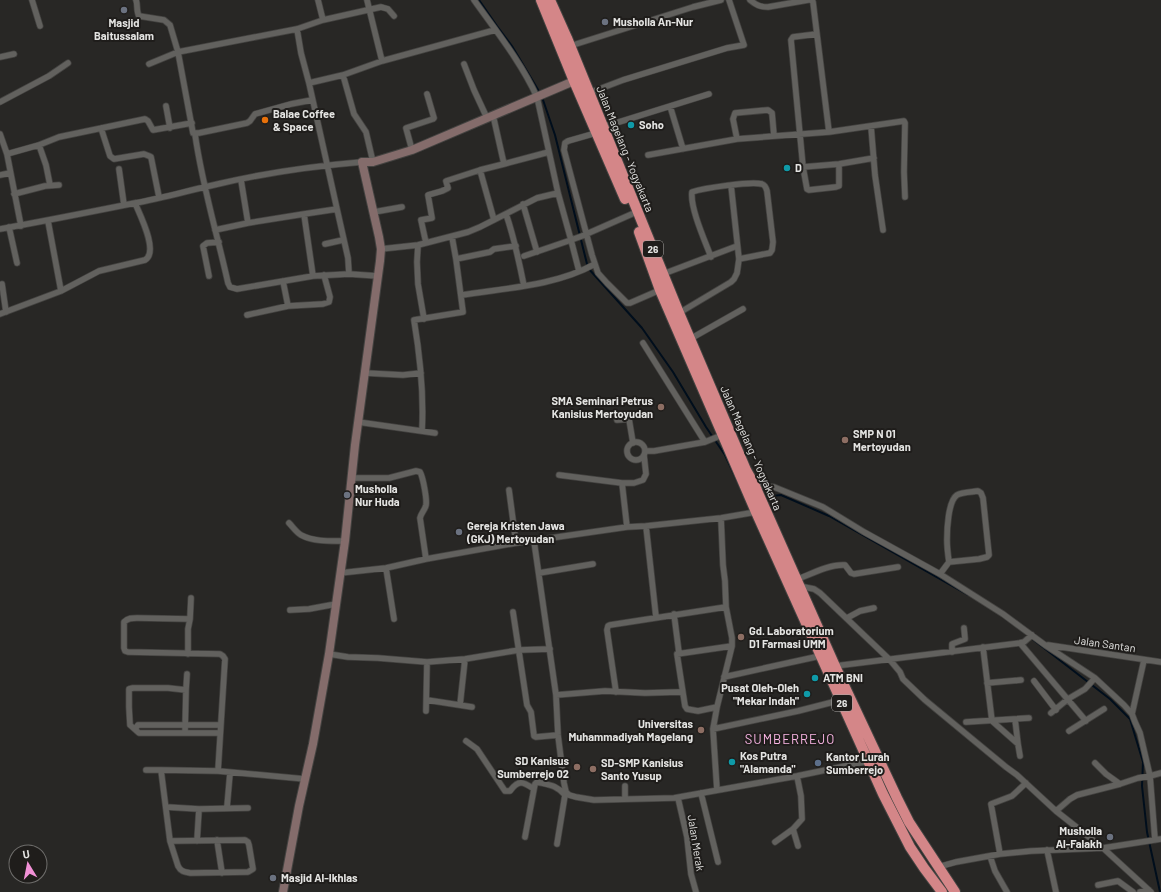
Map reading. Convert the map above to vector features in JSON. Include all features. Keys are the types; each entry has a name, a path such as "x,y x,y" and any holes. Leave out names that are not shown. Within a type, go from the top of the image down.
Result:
{"highway":[{"name":"Jalan Magelang - Yogyakarta","path":"541,0 574,81 600,130 690,339 718,415 721,436 751,489 759,497 835,666 909,822 955,892"},
{"name":"Jalan Magelang - Yogyakarta","path":"550,0 589,93 600,130 660,290 718,415 746,470 755,509 883,794 910,847 942,892"},
{"path":"855,733 866,731"}],"street":[{"path":"32,0 40,26"},
{"path":"136,0 138,6 137,14 139,16 164,20 170,25 178,52 204,187 230,288 237,289 324,275 349,274 378,276"},
{"path":"318,0 323,20"},
{"path":"367,0 382,61"},
{"path":"474,0 540,96 549,152 558,193 579,237 595,264 598,273 627,302 630,303 660,290"},
{"path":"570,46 693,7 721,0"},
{"path":"589,93 623,80 727,48 744,45 729,0"},
{"path":"750,0 762,7 809,0 813,2 829,132"},
{"path":"149,64 178,52 297,29 323,20 369,10 385,8 388,9 394,16"},
{"path":"297,29 301,53 348,258 349,274"},
{"path":"309,83 344,75 382,61 494,30"},
{"path":"817,34 793,37 791,40 803,167 807,188 809,190 839,186 839,164"},
{"path":"0,57 14,54"},
{"path":"0,102 49,76 68,63"},
{"path":"464,64 474,90 490,116 504,164"},
{"path":"344,75 354,114 366,132 373,162"},
{"path":"0,229 48,221 270,174 327,165 373,162 412,150 574,81"},
{"path":"412,150 406,128 434,118 427,94"},
{"path":"580,271 579,237 564,150 565,143 670,106 709,94"},
{"path":"195,134 247,123 255,114 312,100"},
{"path":"166,106 170,128"},
{"path":"670,106 683,149"},
{"path":"737,139 733,115 738,112 770,110 772,113 774,136"},
{"path":"7,154 39,145 60,137 144,119 148,121 153,130 192,124"},
{"path":"648,155 737,139 829,132 904,122 904,172 906,197"},
{"path":"871,126 883,230"},
{"path":"101,128 110,156 114,159 144,154 151,158 159,197"},
{"path":"0,134 7,154 21,226"},
{"path":"39,145 50,185"},
{"path":"426,243 421,220 432,218 428,195 442,192 448,188 446,181 480,170 549,152"},
{"path":"803,167 839,164 874,158"},
{"path":"283,892 313,744 329,654 345,541 351,478 381,249 362,162"},
{"path":"119,169 124,205"},
{"path":"480,170 494,220"},
{"path":"0,175 10,173"},
{"path":"241,180 248,223"},
{"path":"711,256 695,213 692,194 694,191 743,183 763,184 766,186 773,242 772,250 770,253 739,258"},
{"path":"14,194 50,185 59,185"},
{"path":"679,313 730,282 734,279 737,273 739,258 731,185"},
{"path":"381,249 418,245 452,237 480,227 537,198 558,193"},
{"path":"2,284 3,313 61,291 99,272 145,260 150,254 150,242 135,203"},
{"path":"523,204 537,252"},
{"path":"374,212 402,207"},
{"path":"215,230 248,223 337,209"},
{"path":"304,214 312,276"},
{"path":"506,214 516,246 524,286"},
{"path":"524,256 579,237 632,214"},
{"path":"48,221 61,291"},
{"path":"9,227 17,264"},
{"path":"422,431 423,411 421,373 414,320 463,312 462,295 452,237"},
{"path":"325,244 343,240"},
{"path":"209,276 203,246 207,243 219,242"},
{"path":"418,245 418,284 424,319"},
{"path":"456,259 490,252 494,249 516,246"},
{"path":"663,274 737,246"},
{"path":"462,295 524,286 558,279 595,264"},
{"path":"247,315 288,306 323,304 329,302 330,297 324,275"},
{"path":"283,281 288,306"},
{"path":"690,339 743,309"},
{"path":"643,344 708,441"},
{"path":"365,374 403,375 421,373"},
{"path":"617,420 629,420 633,443"},
{"path":"358,422 435,434"},
{"path":"644,453 708,441 721,436"},
{"path":"559,475 622,483 634,483 643,480 646,474 644,448 640,443 633,443 627,450 629,457 633,460 641,459 644,453"},
{"path":"351,478 389,478 420,472 424,486 426,506 420,515 426,559"},
{"path":"622,483 627,527"},
{"path":"751,489 764,486 774,487 823,507 864,532 940,574 1003,614 1093,680 1132,714 1140,733 1156,840 1103,848 1047,850 1000,854 938,867"},
{"path":"509,490 516,542"},
{"path":"940,574 949,562 947,541 948,519 953,499 957,495 965,492 978,491 981,493 983,498 989,555 979,559 949,562"},
{"path":"340,573 386,568 516,542 534,541 627,527 721,518 755,509"},
{"path":"717,790 713,729 732,646 732,638 726,607 721,518"},
{"path":"289,524 300,534 310,538 327,541 345,541"},
{"path":"646,526 656,618"},
{"path":"534,541 556,695 558,735 565,794 557,844"},
{"path":"539,573 593,564"},
{"path":"798,583 832,566 845,565 851,573 854,574 898,567"},
{"path":"386,568 394,619"},
{"path":"798,583 820,593 890,660 900,672 903,679 925,700 1026,783 1056,811 1103,848 1150,891"},
{"path":"188,654 188,630 191,598"},
{"path":"290,610 309,609 336,604"},
{"path":"616,692 607,627 610,625 674,614 726,607"},
{"path":"847,618 860,611 874,608"},
{"path":"513,612 527,705 531,712 535,737 558,735"},
{"path":"674,614 679,653 677,654 685,706 687,709 698,711 717,707"},
{"path":"190,619 130,618 124,622 125,651 220,654 224,657 218,771"},
{"path":"952,652 952,644 965,639 964,628"},
{"path":"835,666 1022,642 1031,636"},
{"path":"1022,642 1086,721"},
{"name":"Jalan Santan","path":"1045,645 1161,662"},
{"path":"679,653 732,646"},
{"path":"983,647 992,721 1018,744"},
{"path":"329,654 348,657 427,662 465,659 519,650 550,649"},
{"path":"724,677 820,656"},
{"path":"460,705 465,659"},
{"path":"1132,714 1144,660"},
{"path":"426,711 427,662"},
{"path":"185,733 187,674"},
{"path":"987,683 1021,680"},
{"path":"1034,681 1053,711 1085,689 1093,680"},
{"path":"186,690 168,688 129,689 128,708 130,725 139,733 220,733"},
{"path":"556,695 605,691 645,694 683,693"},
{"path":"427,700 472,707"},
{"path":"713,729 798,711 841,700"},
{"path":"1069,731 1104,709"},
{"path":"966,722 1029,718"},
{"path":"1015,719 1020,756"},
{"path":"135,729 138,725 220,725"},
{"path":"466,741 477,748 505,791 510,791 514,785 520,783 524,783 534,789"},
{"path":"525,836 536,782 559,789 565,794 594,800 666,799 797,776 868,761"},
{"path":"1095,763 1106,774 1120,784"},
{"path":"146,770 218,771 305,779"},
{"path":"161,770 170,841 180,870 182,872 190,873 252,871 253,868 248,842 243,840 170,841"},
{"path":"227,807 230,773"},
{"path":"1056,811 1077,795 1161,773"},
{"path":"775,842 801,822 801,796 797,776"},
{"path":"1000,854 991,804 1012,796 1026,783"},
{"path":"625,786 626,799"},
{"path":"701,794 718,862"},
{"name":"Jalan Merak","path":"678,798 687,836 691,874 696,892"},
{"path":"166,807 248,808"},
{"path":"197,841 199,808"},
{"path":"793,829 798,846"},
{"path":"216,840 222,873"},
{"path":"1047,850 1056,892"},
{"path":"990,856 995,871 1007,892"},
{"path":"1098,885 1118,881 1133,892"},
{"path":"1140,892 1150,891"}],"waterway":[{"path":"479,0 512,46 540,93"},
{"path":"542,97 555,135 588,268 642,328 673,372 706,427 725,455 742,491"},
{"path":"764,497 781,495 829,516 968,595"},
{"path":"1031,638 1110,699 1130,719 1143,762 1142,786 1147,832 1160,892"}],"place":[{"name":"Masjid Baitussalam","path":"124,10"},
{"name":"Musholla An-Nur","path":"605,22"},
{"name":"Balae Coffee & Space","path":"265,120"},
{"name":"Soho","path":"631,125"},
{"name":"D","path":"787,168"},
{"name":"SMA Seminari Petrus Kanisius Mertoyudan","path":"661,407"},
{"name":"SMP N 01 Mertoyudan","path":"845,440"},
{"name":"Musholla Nur Huda","path":"347,495"},
{"name":"Gereja Kristen Jawa (GKJ) Mertoyudan","path":"459,532"},
{"name":"Gd. Laboratorium D1 Farmasi UMM","path":"741,637"},
{"name":"ATM BNI","path":"815,678"},
{"name":"Pusat Oleh-Oleh \"Mekar Indah\"","path":"807,694"},
{"name":"Universitas Muhammadiyah Magelang","path":"701,730"},
{"name":"Kos Putra \"Alamanda\"","path":"732,762"},
{"name":"Kantor Lurah Sumberrejo","path":"818,763"},
{"name":"SD Kanisus Sumberrejo 02","path":"577,767"},
{"name":"SD-SMP Kanisius Santo Yusup","path":"593,769"},
{"name":"Musholla Al-Falakh","path":"1110,837"},
{"name":"Masjid Al-Ikhlas","path":"273,878"}],"district":[{"name":"SUMBERREJO","path":"790,739"}]}
